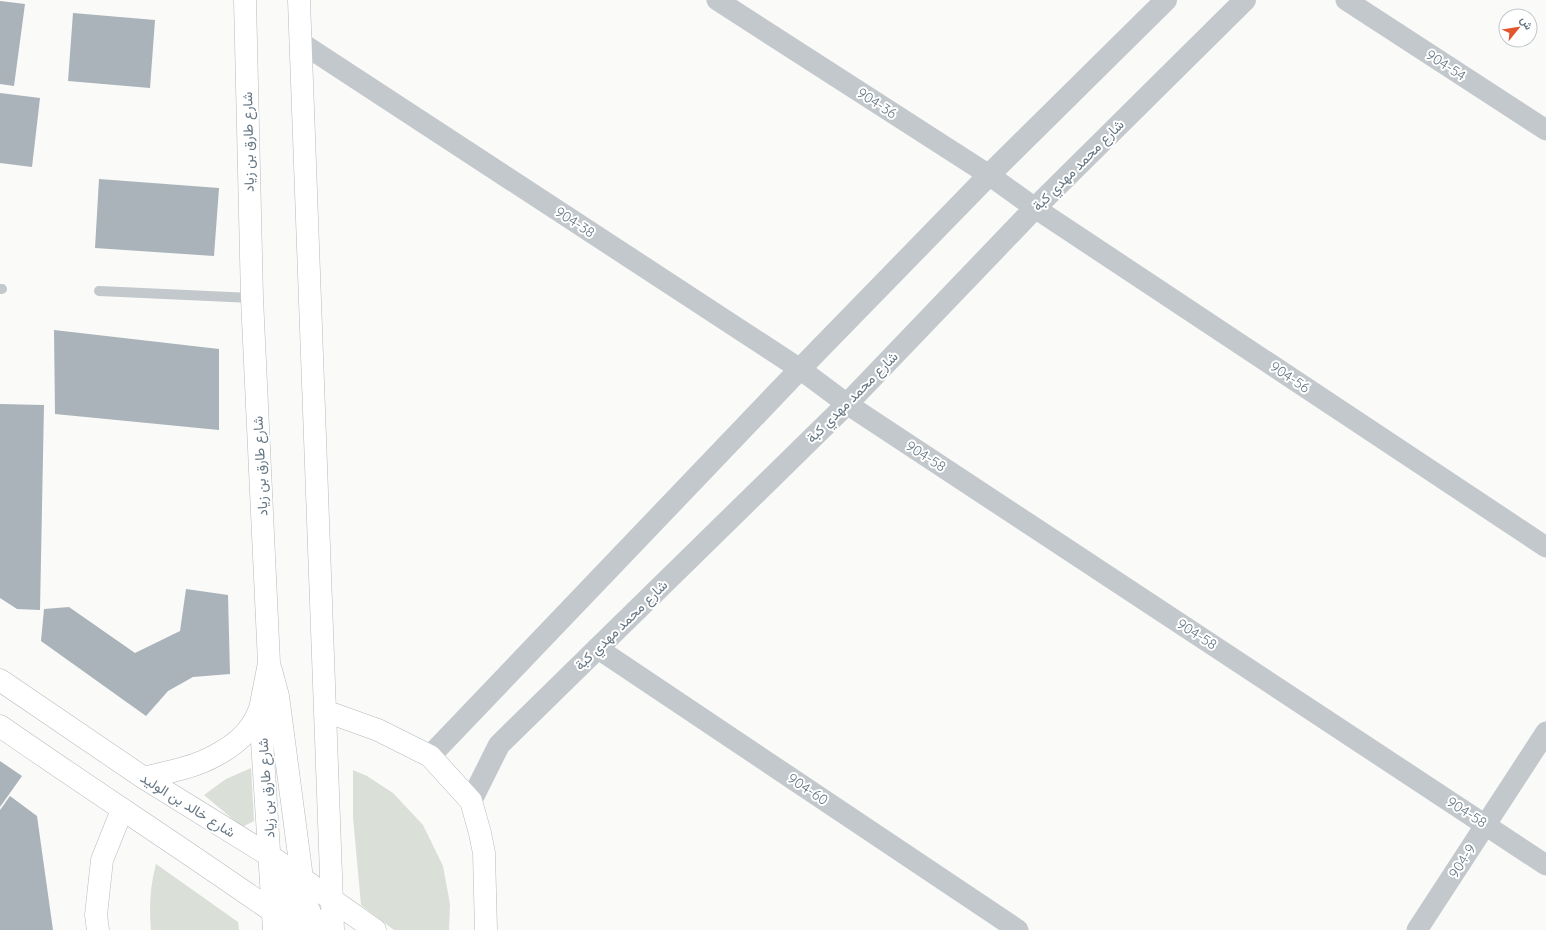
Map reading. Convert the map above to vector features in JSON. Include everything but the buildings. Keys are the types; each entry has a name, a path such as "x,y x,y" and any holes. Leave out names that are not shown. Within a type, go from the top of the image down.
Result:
{"main road":[{"name":"شارع طارق بن زياد","path":"245,0 252,298 269,663 260,709 273,920"},
{"path":"299,0 333,930"},
{"path":"269,663 278,696 307,906 303,930"},
{"name":"شارع خالد بن الوليد","path":"0,680 144,778 270,856 375,930"},
{"path":"144,778 184,768 215,756 241,738 251,726 260,709"},
{"path":"325,711 378,730 430,756 471,801 484,853 486,930"},
{"path":"0,726 122,810 273,920 303,930"},
{"path":"98,930 96,915 102,860 122,810"},
{"path":"270,856 303,930"}],"street":[{"name":"904-36","path":"717,0 989,176 1035,208"},
{"path":"430,756 800,369 989,176 1166,0"},
{"name":"شارع محمد مهدي كبة","path":"471,801 499,745 847,404 1035,208 1245,0"},
{"name":"904-54","path":"1346,0 1546,130"},
{"name":"904-38","path":"300,42 800,369 847,404"},
{"name":"904-56","path":"1035,208 1546,547"},
{"name":"904-58","path":"847,404 1546,865"},
{"name":"904-60","path":"597,648 1018,930"},
{"name":"904-9","path":"1417,930 1546,732"}],"lane":[{"path":"99,291 252,298"}],"shaded area":[{"path":"251,768 254,821 242,827 204,795 226,779"},
{"path":"353,770 367,776 393,793 423,825 443,866 450,904 449,930 394,930 361,905 353,817"},
{"path":"156,864 238,922 239,930 151,930 150,897"}]}
